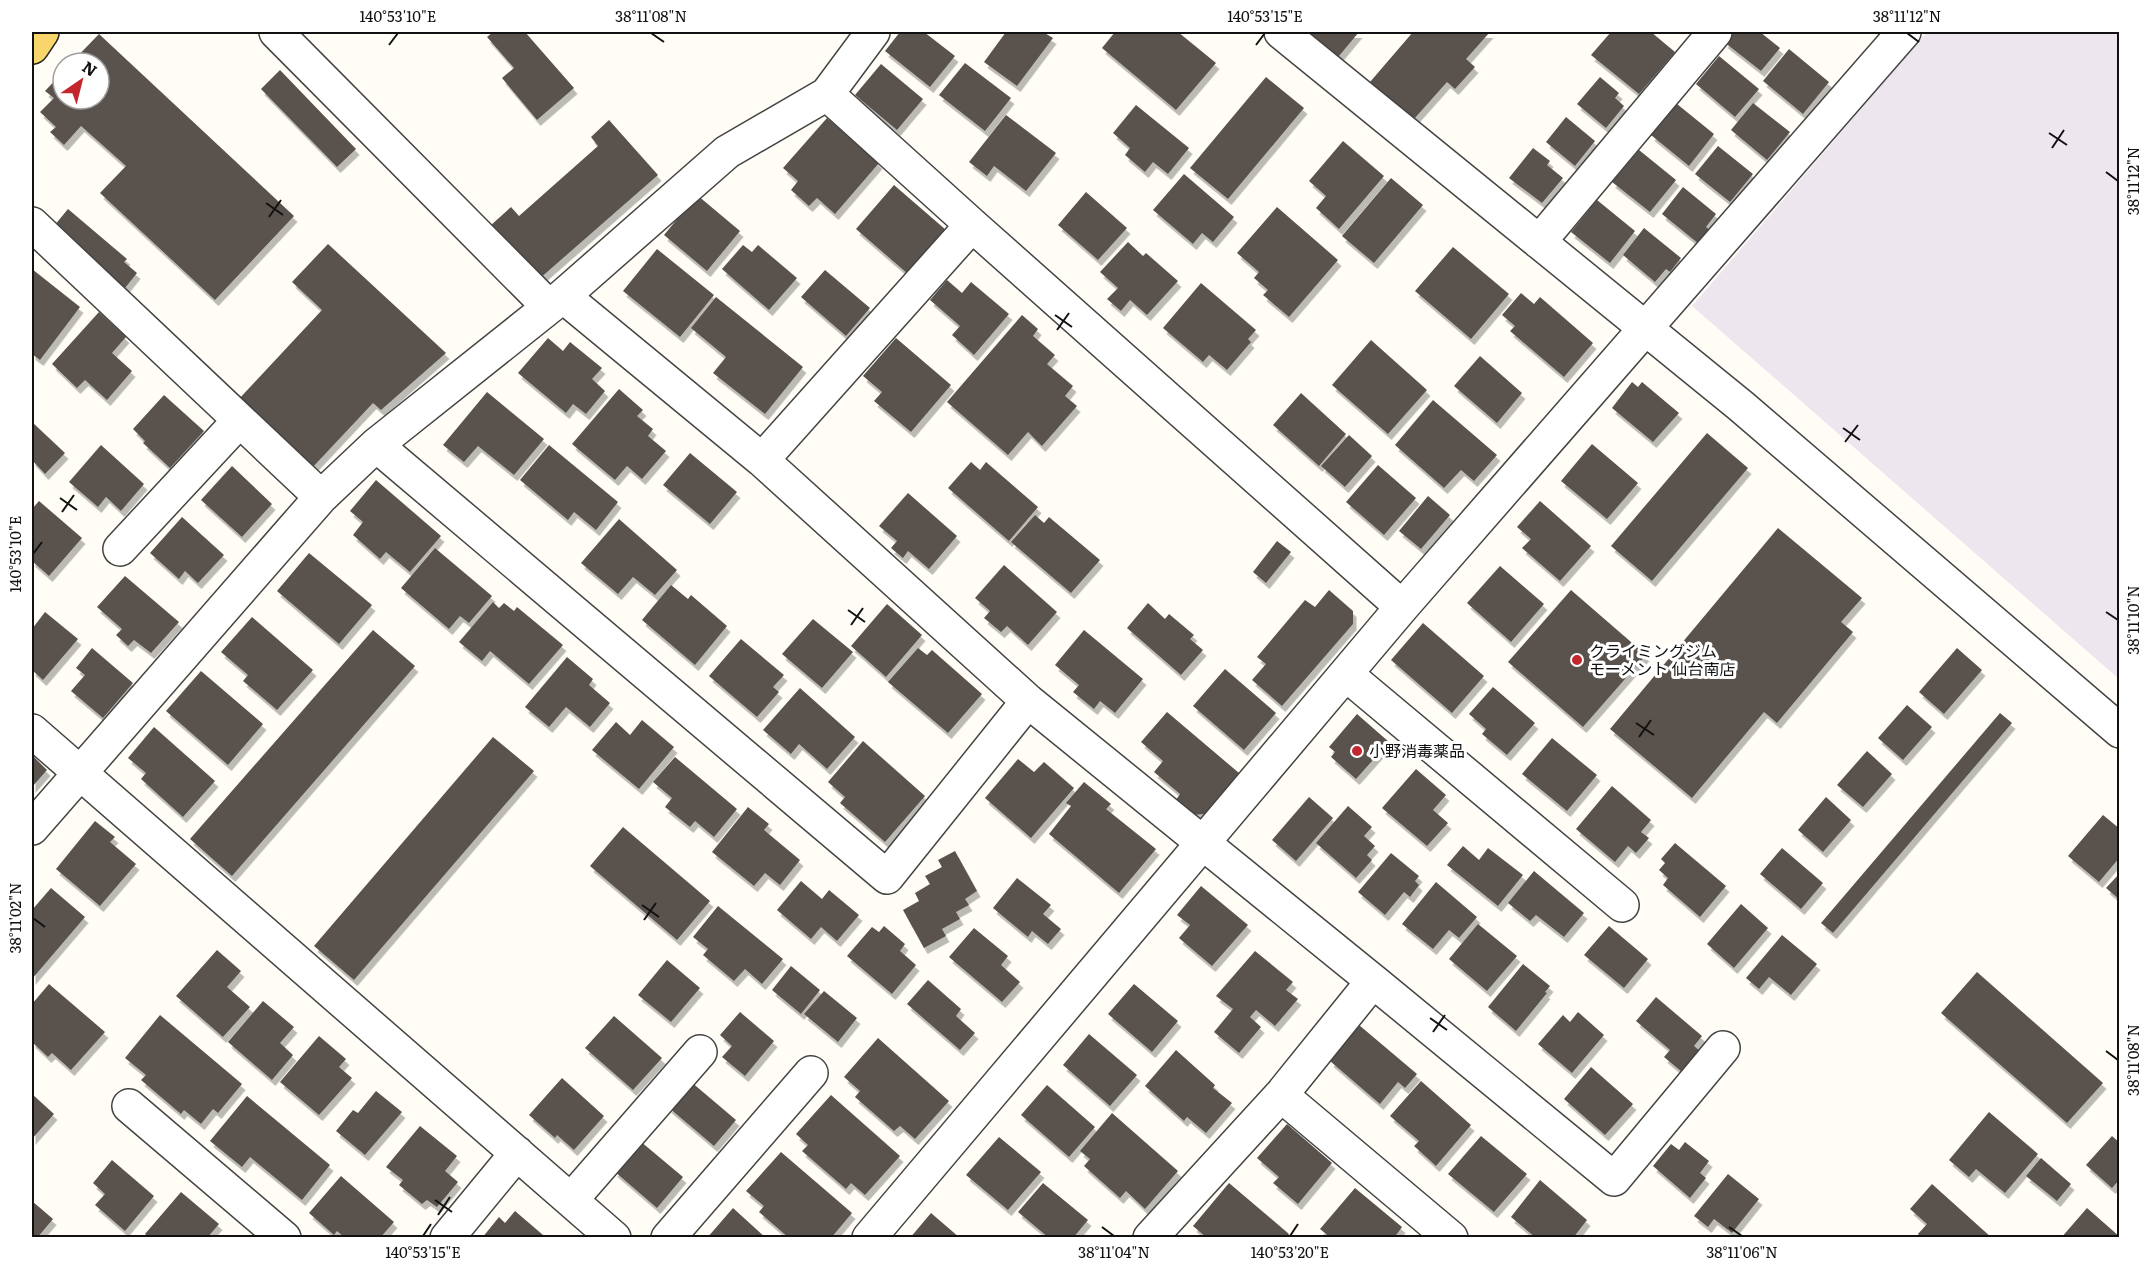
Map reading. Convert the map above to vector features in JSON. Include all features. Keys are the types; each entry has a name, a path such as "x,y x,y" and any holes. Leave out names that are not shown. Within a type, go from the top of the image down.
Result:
{"main road":[{"path":"32,47 42,32"}],"street":[{"path":"276,32 556,302 762,460 1028,701 1614,1179 1723,1048"},
{"path":"32,828 321,498 376,446 556,302 728,152 827,94 873,32"},
{"path":"1281,32 1741,406 2120,731"},
{"path":"1539,242 1714,32"},
{"path":"869,1238 1402,608 1905,32"},
{"path":"827,94 1402,608"},
{"path":"32,224 321,498"},
{"path":"762,460 972,225"},
{"path":"120,549 239,421"},
{"path":"376,446 887,877 1028,701"},
{"path":"1347,675 1622,905"},
{"path":"32,731 614,1238"},
{"path":"1155,1236 1281,1095 1372,981"},
{"path":"571,1200 700,1052"},
{"path":"668,1238 811,1072"},
{"path":"1281,1095 1451,1238"},
{"path":"129,1106 284,1238"},
{"path":"447,1238 517,1154"}],"shaded area":[{"path":"1927,32 2119,32 2119,679 1692,306"}],"building":[{"path":"493,32 525,32 574,88 537,120 502,78 514,68 487,37"},
{"path":"900,32 924,32 955,56 930,87 885,51"},
{"path":"1006,32 1043,32 1053,38 1017,86 984,62"},
{"path":"1115,32 1178,32 1216,63 1176,110 1102,48"},
{"path":"1297,32 1359,32 1334,62"},
{"path":"1413,32 1490,32 1466,59 1475,67 1455,89 1447,82 1414,119 1370,82"},
{"path":"1611,32 1651,32 1675,52 1639,94 1591,55"},
{"path":"1732,32 1760,32 1780,48 1761,71 1724,42"},
{"path":"99,34 294,216 215,300 100,193 126,166 81,126 64,145 50,132 56,127 40,112 51,101 51,111 111,111 111,51 83,51"},
{"path":"1789,49 1829,82 1803,114 1763,81"},
{"path":"1719,56 1759,89 1735,117 1696,84"},
{"path":"965,63 1011,98 985,131 939,95"},
{"path":"881,64 923,99 897,130 855,95"},
{"path":"280,70 356,149 337,167 261,89"},
{"path":"1266,77 1304,108 1228,199 1190,168"},
{"path":"1600,77 1619,93 1615,98 1624,106 1606,128 1577,104"},
{"path":"51,85 51,96 45,91"},
{"path":"1753,103 1790,132 1767,160 1731,130"},
{"path":"1677,104 1714,134 1689,166 1651,135"},
{"path":"1136,105 1189,148 1168,174 1153,162 1145,172 1125,155 1130,148 1113,133"},
{"path":"1006,115 1056,153 1026,191 994,166 987,176 969,162"},
{"path":"1566,117 1595,141 1575,166 1546,142"},
{"path":"827,118 879,163 835,214 817,198 809,206 791,190 798,181 783,168"},
{"path":"609,120 658,175 538,280 490,226 511,207 519,216 598,146 591,137"},
{"path":"1343,141 1384,176 1339,229 1316,208 1326,196 1309,181"},
{"path":"1718,146 1753,174 1730,202 1695,174"},
{"path":"1533,148 1550,161 1547,165 1563,178 1542,203 1509,178"},
{"path":"1639,150 1676,180 1650,212 1612,182"},
{"path":"1184,174 1234,217 1213,242 1202,233 1193,244 1153,210"},
{"path":"1391,178 1423,205 1374,263 1342,236"},
{"path":"894,185 946,230 908,274 856,229"},
{"path":"1683,187 1716,214 1706,227 1710,230 1699,244 1662,214"},
{"path":"1086,192 1127,228 1098,260 1058,225"},
{"path":"697,195 740,231 707,271 664,235"},
{"path":"1597,200 1635,231 1610,263 1571,232"},
{"path":"1277,207 1338,260 1289,317 1263,295 1268,290 1254,278 1259,272 1237,253"},
{"path":"68,209 127,259 124,262 137,273 121,293 49,232"},
{"path":"1644,228 1681,258 1670,272 1666,269 1655,282 1623,255"},
{"path":"1128,242 1143,256 1146,253 1178,281 1147,315 1130,300 1121,311 1107,299 1118,288 1100,272"},
{"path":"328,244 446,353 381,410 373,403 311,469 237,401 322,310 292,282"},
{"path":"743,245 752,252 758,245 797,278 769,310 722,269"},
{"path":"1453,247 1509,294 1471,339 1415,291"},
{"path":"657,249 714,295 680,337 623,291"},
{"path":"32,269 80,307 40,360 32,354"},
{"path":"825,270 870,308 846,336 801,297"},
{"path":"947,280 962,293 971,282 1009,314 974,355 952,335 960,326 930,300"},
{"path":"1201,283 1256,330 1248,339 1251,342 1227,370 1209,355 1203,362 1163,328"},
{"path":"1521,293 1534,304 1540,297 1593,343 1564,377 1510,331 1515,326 1502,315"},
{"path":"716,297 803,367 765,414 713,373 726,357 691,328"},
{"path":"99,312 126,337 112,353 132,371 107,400 85,380 77,388 52,364"},
{"path":"1022,315 1038,329 1033,336 1055,355 1047,364 1073,386 1065,396 1077,406 1042,446 1028,432 1008,455 947,402"},
{"path":"548,338 563,351 570,342 602,368 592,379 605,391 586,414 573,404 566,413 518,373"},
{"path":"896,338 951,385 911,432 874,401 882,392 863,376"},
{"path":"1371,340 1427,390 1388,434 1332,385"},
{"path":"1480,356 1522,393 1497,423 1454,386"},
{"path":"1632,382 1638,387 1642,382 1679,413 1653,442 1612,408"},
{"path":"619,389 643,410 637,416 653,429 648,436 666,451 642,479 627,466 615,480 572,444"},
{"path":"487,392 544,439 514,475 478,446 464,462 443,445"},
{"path":"1301,393 1346,434 1319,466 1273,425"},
{"path":"164,395 204,431 170,468 143,443 145,441 133,429"},
{"path":"1433,400 1497,455 1474,481 1461,470 1444,488 1395,445"},
{"path":"32,422 65,453 45,474 32,460"},
{"path":"1707,433 1748,468 1652,581 1611,546"},
{"path":"1349,435 1372,456 1345,487 1321,466"},
{"path":"1592,444 1638,483 1607,519 1561,481"},
{"path":"101,445 144,484 121,511 106,497 98,507 69,482"},
{"path":"549,445 618,502 596,530 574,512 568,520 520,480"},
{"path":"690,453 737,492 710,524 663,485"},
{"path":"971,462 980,470 986,462 1038,507 1009,541 948,488"},
{"path":"1378,465 1416,498 1384,535 1346,502"},
{"path":"232,466 272,504 242,537 201,500"},
{"path":"376,480 441,536 410,572 386,552 380,559 353,535 363,522 350,511"},
{"path":"908,493 957,536 929,569 908,551 903,558 891,548 897,541 879,526"},
{"path":"1428,496 1450,515 1421,549 1399,531"},
{"path":"39,501 82,538 49,576 32,561 32,509"},
{"path":"1540,501 1591,546 1560,581 1522,548 1531,539 1517,527"},
{"path":"1035,515 1044,523 1049,517 1100,560 1071,593 1011,542"},
{"path":"182,517 224,555 198,583 185,571 179,579 150,553"},
{"path":"619,519 677,570 655,595 633,577 618,594 581,563"},
{"path":"1778,528 1862,598 1841,622 1853,632 1777,723 1764,712 1692,798 1610,729"},
{"path":"1277,541 1291,552 1266,583 1253,572"},
{"path":"435,548 492,596 469,623 460,616 449,629 401,588"},
{"path":"309,553 372,605 339,644 277,591"},
{"path":"1004,565 1057,612 1028,645 1007,626 1001,632 984,618 990,611 975,598"},
{"path":"1500,566 1544,604 1511,642 1467,603"},
{"path":"125,576 179,622 151,653 134,640 128,646 116,635 122,629 97,607"},
{"path":"671,585 688,599 691,595 727,626 695,665 642,620"},
{"path":"1329,590 1353,611 1353,624 1282,706 1252,680 1266,664 1257,657 1305,600 1315,607"},
{"path":"1571,590 1646,655 1583,727 1508,662"},
{"path":"493,602 499,608 504,603 514,611 517,607 563,645 529,684 490,651 482,661 459,642"},
{"path":"1148,603 1165,619 1169,614 1194,635 1190,639 1203,650 1181,675 1127,628"},
{"path":"887,604 922,635 886,677 851,646"},
{"path":"45,612 78,639 43,680 32,670 34,664 32,661 32,629"},
{"path":"252,617 313,670 277,710 243,681 248,675 221,652"},
{"path":"813,619 853,652 822,688 782,654"},
{"path":"1423,623 1484,676 1452,713 1391,660"},
{"path":"373,630 415,666 232,876 190,839"},
{"path":"1084,630 1143,679 1115,713 1100,701 1094,709 1073,692 1079,685 1055,665"},
{"path":"741,639 784,675 773,687 779,692 757,717 709,676"},
{"path":"92,648 133,683 103,718 71,691 85,675 76,668"},
{"path":"918,648 927,655 932,650 982,694 948,733 888,682"},
{"path":"1957,648 1982,670 1944,714 1919,692"},
{"path":"567,657 593,679 589,685 610,703 590,727 566,707 549,727 525,707"},
{"path":"1225,669 1276,713 1244,750 1193,706"},
{"path":"201,671 263,724 228,765 166,711"},
{"path":"1493,687 1535,723 1507,755 1482,734 1486,729 1469,714"},
{"path":"800,688 855,737 827,769 799,744 791,754 763,730"},
{"path":"1907,705 1932,727 1903,760 1878,738"},
{"path":"1167,712 1239,773 1205,814 1192,815 1176,800 1180,794 1154,772 1163,761 1141,742"},
{"path":"2000,713 2012,723 1833,933 1821,923"},
{"path":"1357,714 1389,742 1356,779 1331,757 1335,752 1329,747"},
{"path":"642,720 674,747 639,789 592,750 616,722 630,735"},
{"path":"154,727 215,781 183,817 141,779 146,773 128,758"},
{"path":"493,737 534,771 354,980 314,946"},
{"path":"1552,738 1597,775 1567,811 1522,774"},
{"path":"863,741 925,796 885,842 840,803 845,797 828,782"},
{"path":"1867,751 1892,774 1863,807 1837,785"},
{"path":"32,755 47,770 32,787"},
{"path":"675,757 737,809 714,837 695,821 690,827 665,807 672,798 653,782"},
{"path":"1018,759 1034,772 1044,762 1074,788 1031,838 985,798"},
{"path":"1416,769 1446,795 1433,810 1448,823 1427,846 1382,808"},
{"path":"1084,782 1111,804 1106,809 1156,849 1119,893 1049,834 1071,806 1066,803"},
{"path":"1612,786 1651,820 1641,832 1649,838 1636,853 1628,846 1615,862 1576,829"},
{"path":"1309,797 1333,818 1296,861 1272,840"},
{"path":"1826,797 1851,820 1823,852 1798,830"},
{"path":"1348,806 1372,827 1364,836 1375,846 1367,855 1372,860 1356,878 1316,843"},
{"path":"748,807 769,824 764,830 800,860 780,885 765,873 754,886 712,852"},
{"path":"2103,815 2120,829 2120,838 2117,841 2120,843 2120,857 2099,882 2068,856"},
{"path":"95,821 115,837 110,842 136,864 100,906 56,869"},
{"path":"623,827 710,901 677,940 590,866"},
{"path":"1675,843 1726,886 1700,917 1663,885 1668,878 1659,870 1665,863 1661,859"},
{"path":"1463,846 1479,860 1488,848 1523,875 1498,906 1447,865"},
{"path":"1782,848 1823,883 1801,909 1760,874"},
{"path":"955,851 977,891 965,899 969,905 956,912 960,919 942,929 946,936 924,948 903,910 919,901 915,893 930,884 925,876 942,867 938,860"},
{"path":"1391,853 1419,876 1415,881 1419,885 1410,897 1404,892 1385,915 1358,892"},
{"path":"1534,871 1584,913 1564,937 1536,915 1530,921 1508,903"},
{"path":"2120,873 2120,900 2106,888"},
{"path":"1017,878 1051,905 1043,914 1061,929 1048,944 1032,931 1028,937 993,908"},
{"path":"801,881 822,899 829,890 859,915 837,941 821,927 811,939 777,910"},
{"path":"1436,882 1477,917 1459,938 1449,930 1433,949 1402,924"},
{"path":"1201,886 1248,925 1212,966 1179,938 1190,925 1177,915"},
{"path":"51,888 85,917 32,979 32,910"},
{"path":"1741,904 1768,928 1734,968 1707,944"},
{"path":"718,906 783,959 762,984 745,969 734,981 703,955 708,949 693,937"},
{"path":"1478,924 1517,956 1487,991 1449,959"},
{"path":"884,926 905,944 900,951 916,965 892,994 847,956 872,927 879,932"},
{"path":"1609,926 1648,959 1624,988 1584,955"},
{"path":"974,928 1008,956 1001,965 1020,982 1002,1002 949,957"},
{"path":"1782,935 1817,964 1791,995 1769,977 1759,989 1746,978"},
{"path":"217,950 241,971 227,987 250,1007 223,1037 176,996"},
{"path":"1255,951 1293,982 1286,990 1298,999 1275,1026 1256,1010 1250,1017 1261,1027 1239,1053 1214,1032 1233,1009 1216,996"},
{"path":"667,960 700,988 671,1022 638,995"},
{"path":"1523,964 1550,986 1545,992 1547,993 1516,1031 1488,1007"},
{"path":"791,966 820,990 801,1014 772,990"},
{"path":"1977,972 2103,1083 2067,1123 1941,1013"},
{"path":"928,980 961,1009 956,1016 975,1033 960,1050 907,1004"},
{"path":"49,984 105,1032 71,1070 52,1053 48,1057 32,1042 32,1004"},
{"path":"1134,984 1178,1021 1152,1052 1108,1014"},
{"path":"824,991 857,1018 838,1042 804,1014"},
{"path":"1656,997 1702,1036 1694,1046 1700,1051 1682,1072 1664,1057 1670,1050 1636,1021"},
{"path":"263,1001 294,1027 280,1043 293,1055 272,1080 228,1042"},
{"path":"740,1012 774,1041 745,1076 722,1057 732,1046 720,1035"},
{"path":"1578,1012 1604,1035 1572,1073 1538,1044 1563,1015 1570,1022"},
{"path":"160,1015 242,1084 218,1113 213,1109 201,1124 184,1110 181,1114 141,1080 146,1075 125,1058"},
{"path":"614,1016 662,1058 633,1090 585,1048"},
{"path":"1359,1025 1417,1074 1405,1088 1398,1082 1380,1104 1330,1061"},
{"path":"1089,1034 1137,1075 1110,1106 1063,1065"},
{"path":"319,1036 346,1059 339,1067 352,1078 319,1115 280,1082"},
{"path":"878,1038 949,1101 915,1139 900,1126 894,1131 855,1097 860,1091 844,1077"},
{"path":"1176,1050 1215,1085 1213,1088 1232,1103 1206,1133 1187,1117 1184,1121 1145,1086"},
{"path":"1591,1067 1633,1104 1605,1135 1564,1099"},
{"path":"562,1078 604,1116 574,1150 557,1135 555,1138 529,1115"},
{"path":"690,1081 736,1120 714,1146 668,1107"},
{"path":"1421,1081 1471,1125 1436,1166 1414,1146 1419,1141 1390,1116"},
{"path":"1047,1085 1095,1127 1069,1157 1021,1115"},
{"path":"376,1091 402,1112 365,1155 336,1131 353,1110 358,1113"},
{"path":"32,1094 54,1114 32,1139"},
{"path":"831,1095 900,1156 865,1195 851,1183 846,1189 802,1151 808,1145 796,1134"},
{"path":"247,1096 330,1165 302,1200 250,1157 242,1167 210,1141"},
{"path":"1989,1112 2038,1154 2005,1193 1976,1169 1969,1177 1949,1160"},
{"path":"1112,1113 1178,1171 1145,1209 1126,1191 1120,1198 1084,1166 1090,1159 1080,1151"},
{"path":"1287,1124 1332,1163 1298,1204 1273,1183 1279,1177 1257,1158"},
{"path":"420,1126 457,1156 445,1171 458,1182 437,1207 427,1200 422,1204 399,1185 403,1180 386,1167"},
{"path":"1481,1136 1527,1174 1494,1212 1448,1174"},
{"path":"2112,1136 2120,1143 2120,1179 2112,1188 2086,1165"},
{"path":"999,1137 1041,1172 1008,1210 966,1175"},
{"path":"640,1141 683,1177 657,1208 614,1171"},
{"path":"1685,1142 1709,1161 1700,1173 1706,1178 1690,1198 1653,1166 1671,1144 1679,1150"},
{"path":"781,1152 852,1213 831,1238 789,1238 759,1212 764,1206 746,1191"},
{"path":"2041,1158 2071,1184 2057,1201 2026,1176"},
{"path":"112,1160 154,1196 125,1231 95,1205 105,1194 93,1183"},
{"path":"1728,1174 1759,1199 1732,1233 1714,1219 1708,1227 1694,1216"},
{"path":"341,1176 394,1222 380,1238 345,1238 337,1231 334,1235 309,1213"},
{"path":"1540,1180 1587,1220 1573,1238 1536,1238 1511,1217"},
{"path":"1043,1183 1088,1220 1073,1238 1049,1238 1018,1212"},
{"path":"1229,1183 1289,1234 1286,1238 1207,1238 1193,1226"},
{"path":"1932,1184 1992,1238 1921,1238 1918,1234 1927,1224 1910,1209"},
{"path":"1355,1188 1402,1227 1394,1238 1331,1238 1320,1229"},
{"path":"181,1192 219,1224 207,1238 150,1238 145,1234"},
{"path":"32,1201 53,1219 37,1238 32,1238"},
{"path":"733,1208 766,1238 707,1238"},
{"path":"2087,1208 2120,1237 2120,1238 2061,1238"},
{"path":"515,1211 543,1235 541,1238 482,1238 499,1217 505,1223"},
{"path":"931,1213 960,1238 910,1238"}],"place":[{"name":"クライミングジム モーメント 仙台南店","path":"1577,660"},
{"name":"小野消毒薬品","path":"1357,751"}]}
